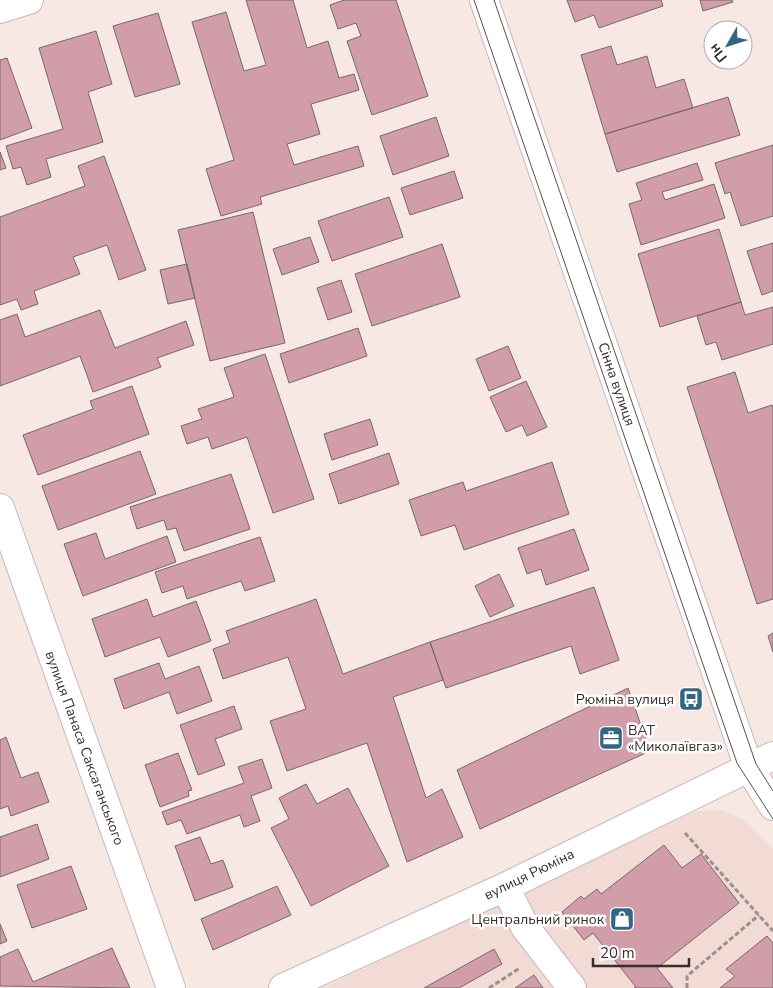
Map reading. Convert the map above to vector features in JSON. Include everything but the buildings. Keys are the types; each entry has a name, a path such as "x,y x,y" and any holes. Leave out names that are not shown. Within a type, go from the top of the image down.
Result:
{"street":[{"path":"0,8 29,0"},
{"name":"Сінна вулиця","path":"484,0 749,768 773,806"},
{"name":"вулиця Панаса Саксаганського","path":"0,508 171,988"},
{"name":"вулиця Рюміна","path":"283,988 504,887 773,756"},
{"path":"504,887 525,928 572,988"}],"path":[{"path":"685,832 773,931"},
{"path":"687,988 687,976 759,915"},
{"path":"488,988 545,952"}],"shaded area":[{"name":"Центральний ринок","path":"722,810 744,820 773,849 773,988 323,988 697,811"}],"tram line":[{"path":"474,0 737,763 773,819"},
{"path":"494,0 756,764 773,791"}],"place":[{"name":"Рюміна вулиця","path":"691,699"},
{"name":"ВАТ «Миколаївгаз»","path":"611,738"},
{"name":"Центральний ринок","path":"622,919"}]}
